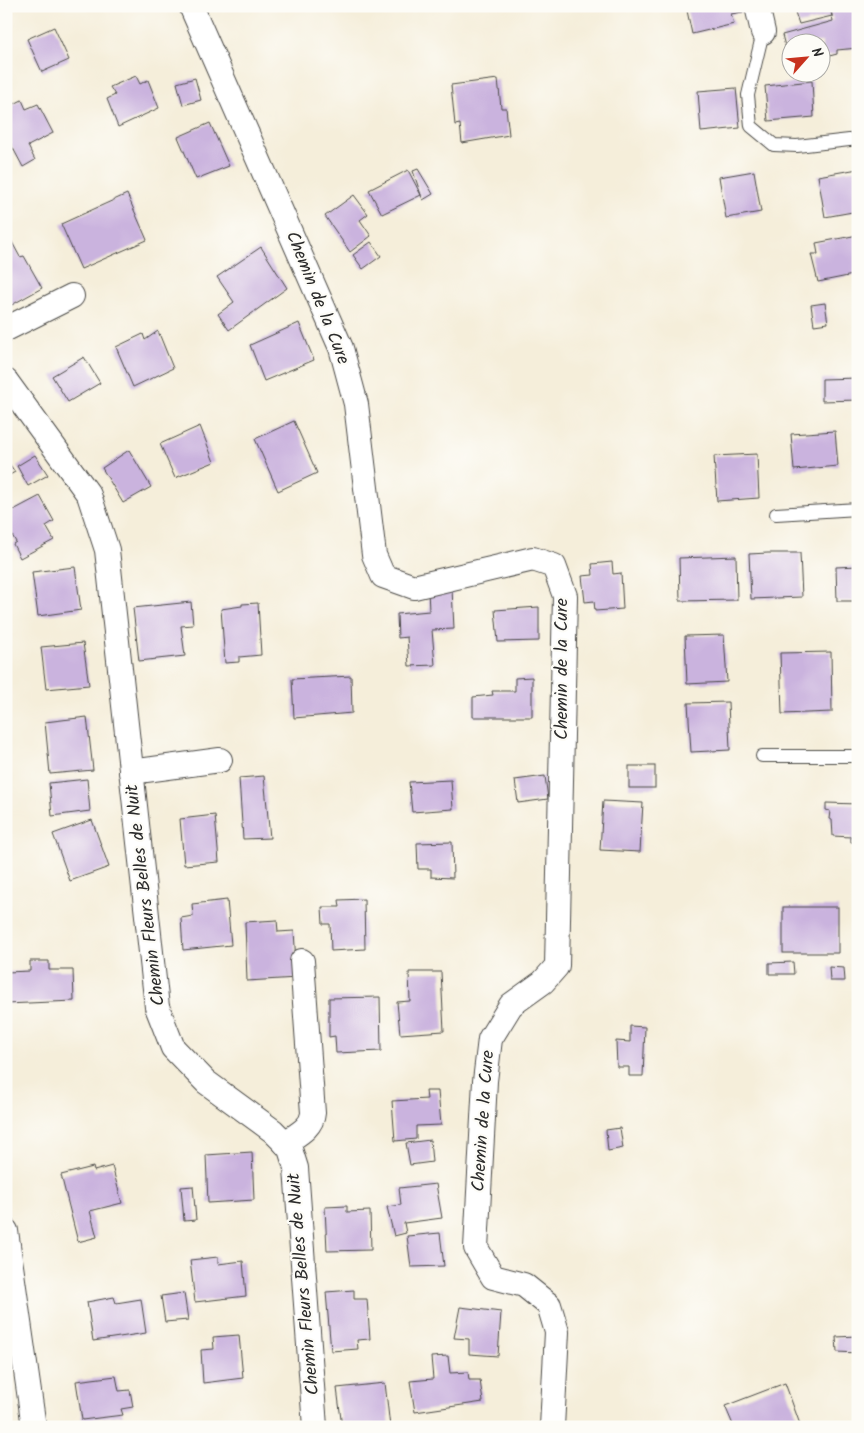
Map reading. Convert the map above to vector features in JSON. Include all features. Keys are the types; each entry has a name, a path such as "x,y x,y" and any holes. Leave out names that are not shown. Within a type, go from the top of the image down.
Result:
{"street":[{"name":"Chemin de la Cure","path":"191,6 340,348 356,404 374,555 383,576 414,587 533,559 554,566 564,596 557,966 544,982 511,1005 490,1039 485,1081 476,1248 493,1277 524,1285 549,1305 557,1332 552,1427"},
{"path":"757,6 763,32"},
{"path":"6,328 72,296"},
{"name":"Chemin Fleurs Belles de Nuit","path":"6,381 89,495 107,550 156,1007 173,1048 206,1082 273,1131 290,1149 296,1168 315,1427"},
{"name":"Chemin Fleurs Belles de Nuit","path":"131,772 220,760"},
{"path":"285,1143 313,1121 302,960"},
{"path":"6,1231 34,1427"}],"lane":[{"path":"763,32 748,95 751,126 774,145 797,146 858,139"},
{"path":"776,514 858,509"},
{"path":"762,756 858,756"}],"building":[{"path":"686,6 742,6 743,12 731,14 734,24 692,34"},
{"path":"793,6 829,6 832,16 799,24"},
{"path":"856,6 858,48 837,50 837,54 832,55 832,32 793,32 833,21 831,7"},
{"path":"54,27 69,60 42,72 27,39"},
{"path":"136,76 140,84 148,80 159,108 118,127 107,99 115,95 110,87"},
{"path":"195,78 201,100 183,105 177,83"},
{"path":"498,79 501,108 506,108 509,135 462,143 460,124 455,125 451,85"},
{"path":"812,82 814,117 768,121 765,86"},
{"path":"736,88 740,128 701,132 698,91"},
{"path":"22,100 26,109 38,104 53,133 28,146 35,160 23,167 6,135 6,108"},
{"path":"210,123 229,166 196,179 178,137"},
{"path":"418,169 433,194 423,200 413,171"},
{"path":"858,169 858,211 825,217 818,176"},
{"path":"408,170 421,195 382,214 369,190"},
{"path":"754,171 761,212 726,218 719,177"},
{"path":"127,194 147,240 81,269 61,224"},
{"path":"354,195 368,214 360,220 371,236 350,252 325,216"},
{"path":"6,231 20,257 24,256 42,288 8,307 6,304"},
{"path":"858,235 858,274 818,282 811,254 818,254 816,243"},
{"path":"371,242 381,256 363,269 353,255"},
{"path":"261,247 287,288 229,330 218,314 234,302 217,277"},
{"path":"825,303 828,323 814,325 811,305"},
{"path":"299,323 314,360 264,381 250,345"},
{"path":"158,331 173,368 133,387 116,347 143,334 145,340"},
{"path":"84,357 100,383 68,402 52,376"},
{"path":"858,378 858,400 822,401 822,379"},
{"path":"294,421 317,473 278,491 255,439"},
{"path":"200,426 214,462 175,478 160,444"},
{"path":"835,431 838,466 794,470 791,434"},
{"path":"129,450 151,487 123,503 102,468"},
{"path":"757,454 759,498 717,501 714,456"},
{"path":"35,455 48,475 28,486 17,466"},
{"path":"6,459 15,472 6,477"},
{"path":"40,496 54,521 46,526 54,540 20,558 13,544 16,542 6,525 6,514"},
{"path":"800,553 802,597 751,599 749,554"},
{"path":"736,556 737,600 680,601 679,558"},
{"path":"612,562 613,574 621,573 623,609 595,611 594,601 585,602 582,576 593,575 592,564"},
{"path":"858,566 858,601 837,601 836,567"},
{"path":"75,567 81,610 38,616 32,572"},
{"path":"452,589 454,629 432,630 435,665 409,666 407,637 398,638 397,614 429,611 428,590"},
{"path":"191,602 193,625 181,626 185,656 139,661 133,608"},
{"path":"258,603 261,655 239,657 239,662 225,663 221,609 242,606 242,604"},
{"path":"539,607 539,641 498,642 495,610"},
{"path":"724,635 727,682 687,684 685,636"},
{"path":"83,643 89,685 46,689 41,647"},
{"path":"831,652 832,712 782,714 780,653"},
{"path":"351,676 352,713 294,718 292,679"},
{"path":"532,677 532,717 473,717 473,697 493,695 492,691 515,691 515,678"},
{"path":"728,702 730,750 691,752 688,703"},
{"path":"87,717 93,770 50,774 45,722"},
{"path":"629,766 655,766 655,788 629,788"},
{"path":"264,776 270,838 243,839 239,778"},
{"path":"545,776 548,799 518,803 515,780"},
{"path":"87,779 90,811 52,816 49,783"},
{"path":"451,780 453,809 412,812 409,782"},
{"path":"603,801 643,803 640,852 600,850"},
{"path":"826,803 858,804 858,843 851,842 851,837 833,836 832,820 829,819 830,811 826,810"},
{"path":"215,815 219,862 184,865 180,819"},
{"path":"92,820 109,867 70,881 53,834"},
{"path":"452,842 453,878 431,877 431,869 418,869 417,843"},
{"path":"364,899 365,949 331,951 330,924 323,924 322,907 340,907 339,900"},
{"path":"227,900 231,945 183,950 181,918 193,916 192,904"},
{"path":"783,907 838,907 838,953 783,953"},
{"path":"277,920 278,932 294,931 297,978 247,981 245,922"},
{"path":"30,961 49,961 49,970 73,970 74,1001 6,1004 6,972 30,971"},
{"path":"793,962 794,974 769,974 769,963"},
{"path":"829,967 844,968 845,981 830,981"},
{"path":"409,972 441,972 444,1031 400,1034 397,1002 410,1001"},
{"path":"380,997 381,1051 336,1053 335,1036 329,1037 329,998"},
{"path":"630,1026 645,1027 643,1076 629,1076 629,1067 617,1067 616,1041 630,1042"},
{"path":"426,1091 438,1091 441,1125 416,1126 416,1139 395,1141 392,1101 427,1099"},
{"path":"620,1128 623,1148 608,1151 606,1130"},
{"path":"430,1140 432,1162 410,1165 406,1143"},
{"path":"252,1152 254,1200 208,1203 206,1155"},
{"path":"112,1166 122,1203 90,1211 97,1237 78,1242 61,1175 93,1167 94,1171"},
{"path":"436,1184 442,1218 404,1223 406,1233 394,1236 387,1207 401,1205 399,1188"},
{"path":"193,1186 196,1220 184,1221 181,1187"},
{"path":"347,1206 347,1212 370,1211 371,1250 327,1251 325,1207"},
{"path":"440,1233 444,1266 411,1267 407,1236"},
{"path":"218,1257 218,1264 243,1261 246,1296 195,1302 190,1260"},
{"path":"354,1290 354,1299 367,1299 370,1339 357,1340 358,1349 331,1351 326,1292"},
{"path":"184,1293 188,1320 165,1322 161,1296"},
{"path":"114,1297 116,1303 141,1299 146,1333 93,1341 87,1302"},
{"path":"460,1307 501,1312 498,1356 469,1354 469,1339 454,1338"},
{"path":"239,1335 243,1378 203,1383 201,1350 214,1349 213,1337"},
{"path":"858,1336 858,1353 837,1352 836,1337"},
{"path":"448,1356 450,1373 468,1372 469,1380 480,1380 483,1402 415,1412 410,1381 433,1379 431,1357"},
{"path":"116,1376 119,1391 130,1390 133,1407 121,1409 123,1415 82,1420 76,1381"},
{"path":"385,1383 390,1427 342,1427 337,1388"},
{"path":"785,1383 801,1427 734,1427 725,1406"}]}
